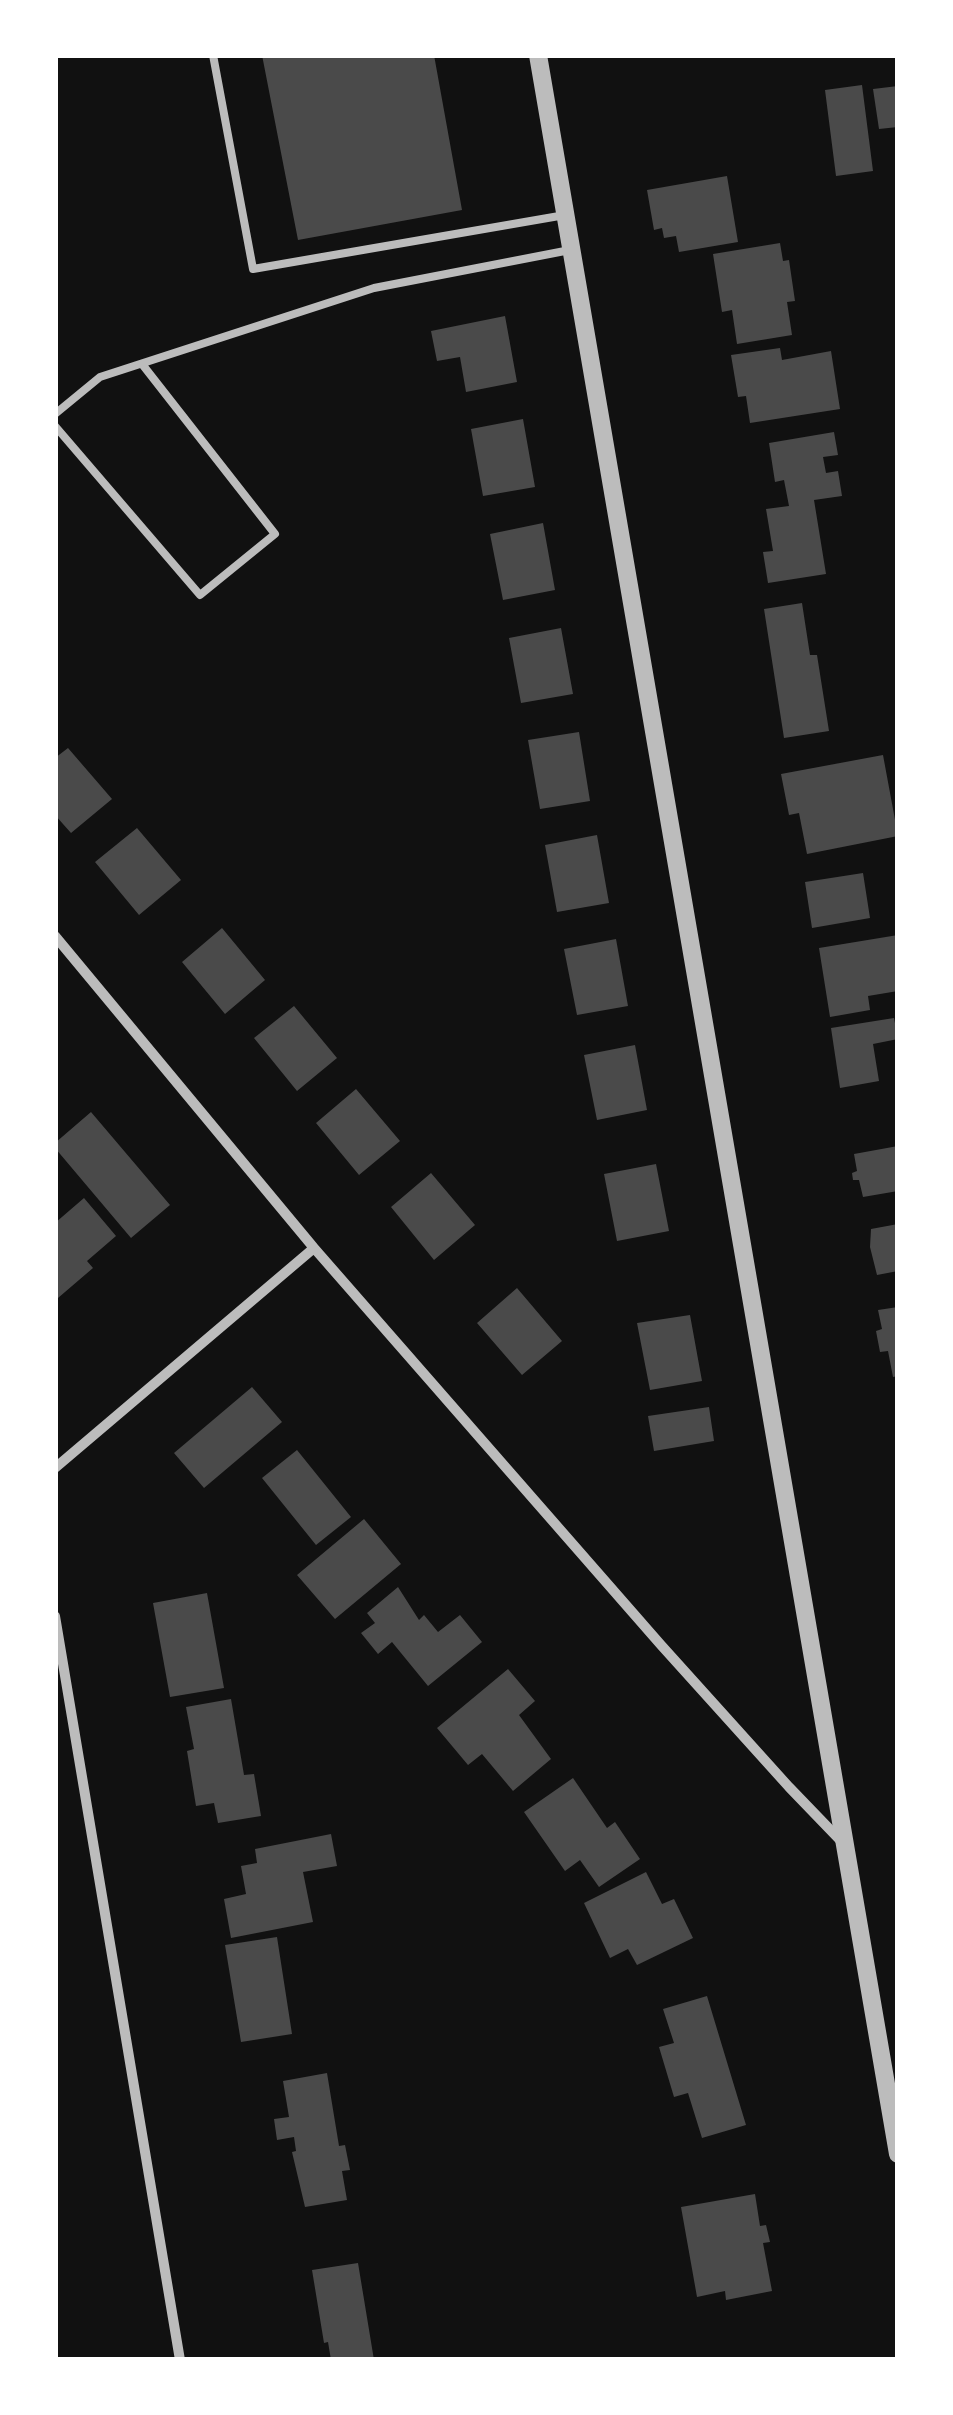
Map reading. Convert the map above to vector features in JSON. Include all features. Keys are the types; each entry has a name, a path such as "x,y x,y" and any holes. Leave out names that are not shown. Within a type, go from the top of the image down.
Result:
{"street":[{"path":"538,55 898,2154"},
{"path":"55,936 314,1248 661,1645 843,1842"},
{"path":"55,1468 314,1248"},
{"path":"55,1616 180,2360"}],"lane":[{"path":"212,55 253,269 565,215"},
{"path":"55,414 100,377 374,288 571,250"},
{"path":"55,426 200,595 275,534 142,364"}],"building":[{"path":"262,55 434,55 462,210 298,240"},
{"path":"862,85 873,171 836,176 825,90"},
{"path":"898,86 898,127 879,129 873,89"},
{"path":"727,176 738,242 679,252 676,236 664,238 662,228 654,230 647,190"},
{"path":"780,243 783,261 789,260 795,301 787,302 792,335 737,344 732,310 722,312 713,254"},
{"path":"505,316 517,382 466,392 460,357 437,361 431,331"},
{"path":"780,348 782,360 831,351 840,409 750,423 746,396 738,397 731,355"},
{"path":"523,419 535,487 483,496 471,429"},
{"path":"834,432 838,455 823,457 826,473 838,471 842,496 814,500 826,574 768,583 763,552 773,551 766,509 789,506 784,480 775,482 769,443"},
{"path":"543,523 555,590 503,600 490,534"},
{"path":"802,603 810,655 817,655 829,731 784,738 764,609"},
{"path":"561,628 573,694 521,703 509,638"},
{"path":"579,732 590,801 540,809 528,740"},
{"path":"68,748 112,799 71,833 55,815 55,758"},
{"path":"883,755 898,836 807,854 799,813 789,815 781,774"},
{"path":"137,828 181,880 139,915 95,862"},
{"path":"597,835 609,903 557,912 545,845"},
{"path":"863,873 870,918 812,928 805,882"},
{"path":"222,928 265,980 225,1014 182,962"},
{"path":"898,935 898,991 868,996 870,1010 830,1017 819,948"},
{"path":"616,939 628,1006 577,1015 564,949"},
{"path":"294,1006 337,1058 297,1091 254,1038"},
{"path":"894,1018 898,1039 873,1044 879,1081 840,1088 831,1028"},
{"path":"635,1045 647,1110 597,1120 584,1055"},
{"path":"356,1089 400,1141 359,1175 316,1123"},
{"path":"91,1112 170,1205 131,1238 55,1148 55,1143"},
{"path":"898,1146 898,1191 863,1197 859,1180 853,1180 852,1173 857,1171 854,1154"},
{"path":"656,1164 669,1231 617,1241 604,1174"},
{"path":"431,1173 475,1225 434,1260 391,1207"},
{"path":"84,1198 116,1236 87,1261 93,1268 58,1298 55,1223"},
{"path":"898,1224 898,1271 877,1275 870,1247 871,1229"},
{"path":"517,1288 562,1341 522,1375 477,1323"},
{"path":"898,1307 898,1376 893,1377 888,1351 880,1352 876,1331 882,1329 878,1310"},
{"path":"690,1315 702,1381 650,1390 637,1323"},
{"path":"252,1387 282,1422 204,1488 174,1453"},
{"path":"709,1407 714,1441 654,1451 648,1416"},
{"path":"297,1450 351,1517 316,1545 262,1478"},
{"path":"364,1519 401,1564 335,1619 297,1575"},
{"path":"398,1587 419,1620 424,1615 438,1632 460,1615 482,1642 428,1686 392,1642 378,1654 361,1633 375,1623 367,1613"},
{"path":"207,1593 224,1688 170,1697 153,1603"},
{"path":"508,1669 535,1701 519,1715 551,1759 513,1791 482,1754 468,1765 437,1728"},
{"path":"231,1699 244,1775 254,1774 261,1816 218,1823 214,1803 196,1806 187,1751 194,1749 186,1707"},
{"path":"573,1778 607,1828 615,1822 640,1859 599,1887 580,1860 565,1871 524,1812"},
{"path":"331,1834 337,1866 303,1872 313,1922 231,1938 224,1899 246,1894 241,1866 257,1863 255,1849"},
{"path":"646,1872 662,1904 674,1899 693,1938 637,1965 628,1949 610,1958 584,1903"},
{"path":"277,1937 292,2034 241,2042 225,1945"},
{"path":"707,1996 746,2125 702,2138 688,2093 674,2097 659,2047 674,2043 663,2009"},
{"path":"327,2073 339,2146 345,2145 350,2170 342,2171 347,2200 305,2207 292,2152 296,2151 294,2137 277,2140 274,2119 289,2117 283,2081"},
{"path":"755,2194 760,2226 766,2225 770,2242 763,2243 772,2291 726,2300 725,2291 697,2297 681,2207"},
{"path":"358,2263 374,2360 331,2360 328,2342 324,2343 312,2270"}]}
